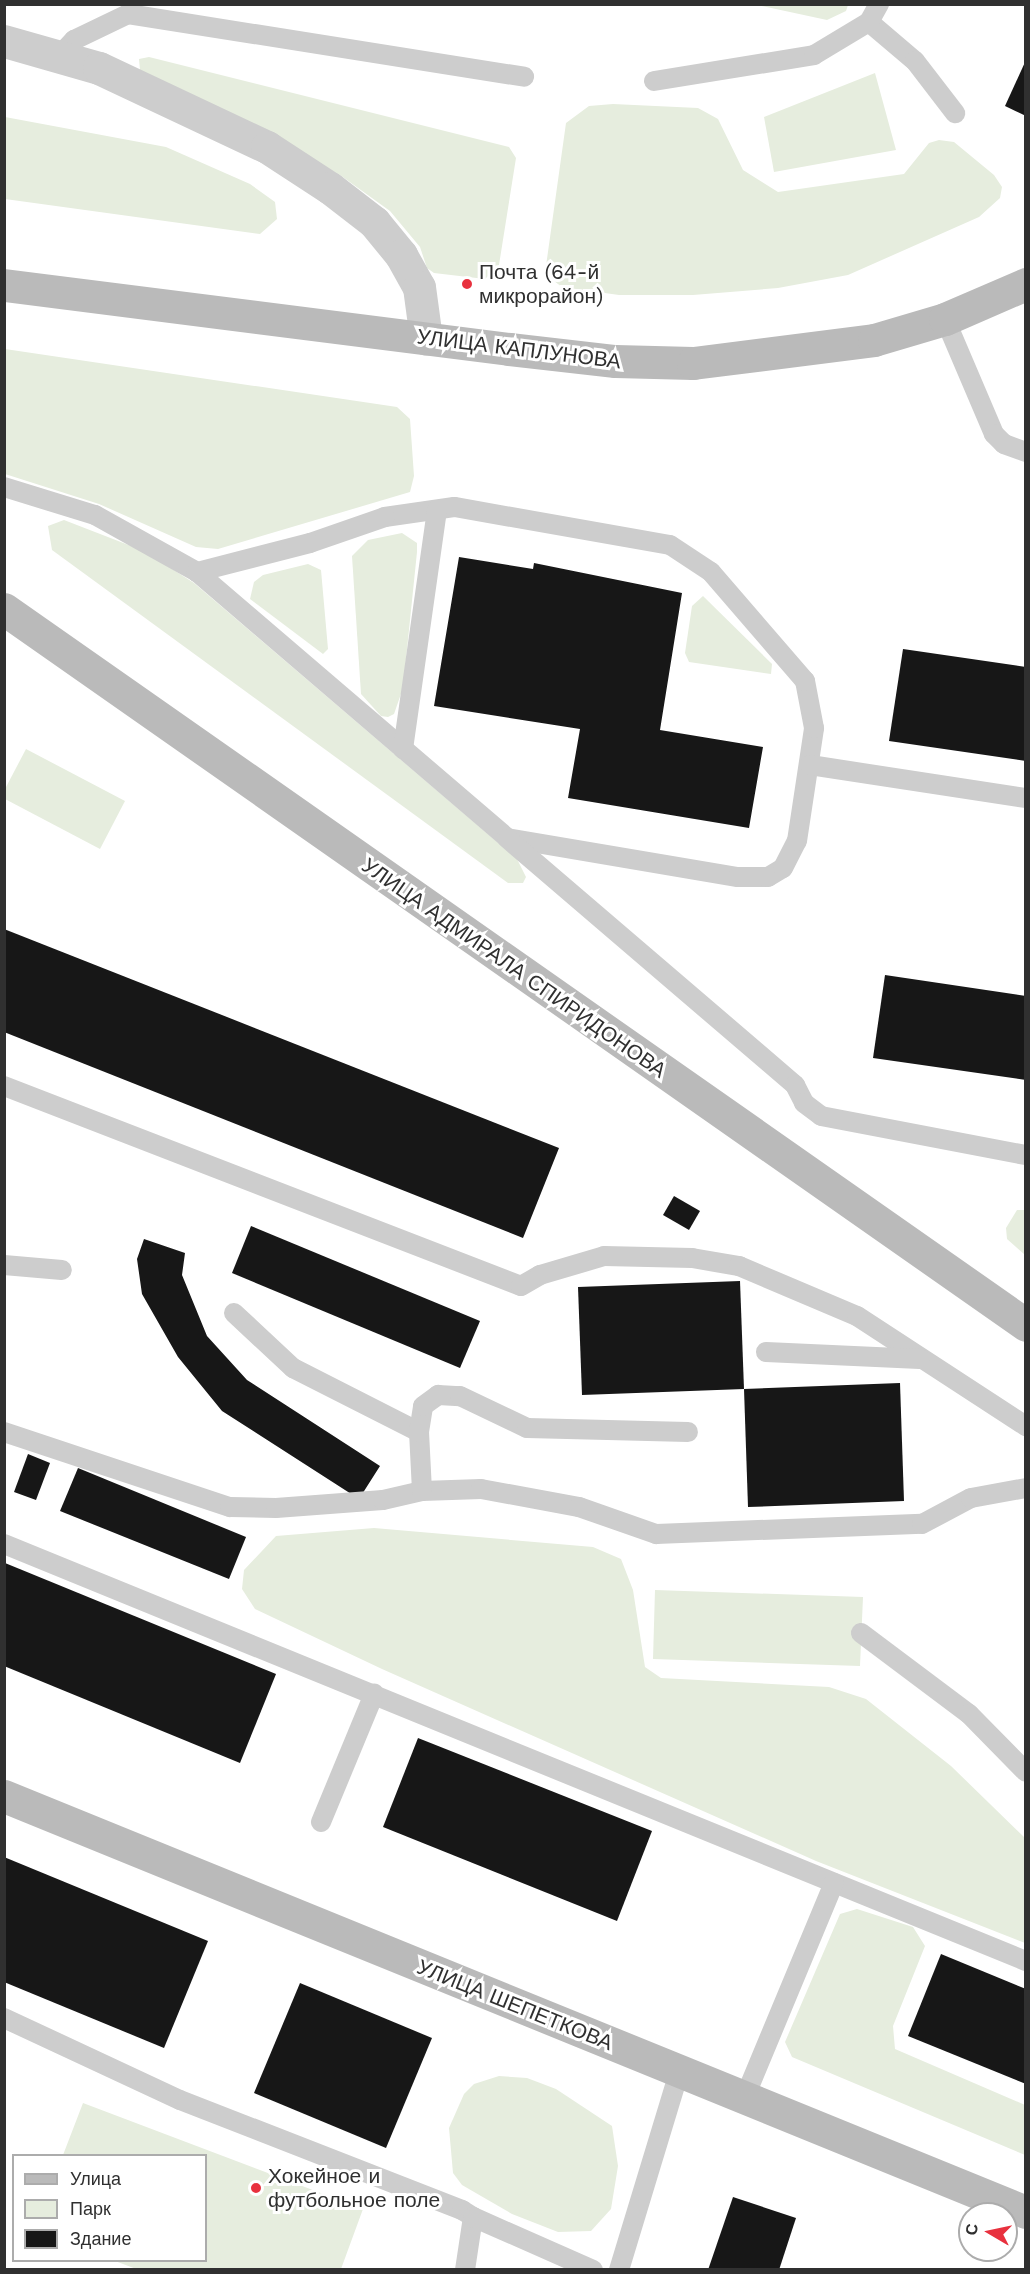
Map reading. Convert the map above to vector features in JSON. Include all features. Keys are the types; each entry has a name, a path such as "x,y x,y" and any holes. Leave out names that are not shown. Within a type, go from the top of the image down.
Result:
{"main road":[{"name":"УЛИЦА КАПЛУНОВА","path":"4,285 615,361 693,363 874,340 945,319 1026,284"},
{"name":"УЛИЦА АДМИРАЛА СПИРИДОНОВА","path":"4,609 1026,1325"},
{"name":"УЛИЦА ШЕПЕТКОВА","path":"4,1796 679,2073 1026,2212"}],"street":[{"path":"4,41 60,54 99,68 267,147 330,188 374,222 401,255 419,287 426,339"}],"lane":[{"path":"654,81 814,55 869,22 879,4"},
{"path":"60,54 74,40 128,14 524,77"},
{"path":"869,22 915,61 955,113"},
{"path":"945,319 994,434 1004,444 1026,452"},
{"path":"4,487 95,515 197,572 795,1085 804,1103 821,1116 1026,1155"},
{"path":"197,572 310,543 385,517 454,507 644,538 670,545 695,559 805,681 813,707 810,765 797,841 783,868 768,877 738,877 507,838"},
{"path":"403,749 437,510"},
{"path":"810,765 1026,798"},
{"path":"4,1086 521,1286 540,1275 604,1256 714,1260 857,1316 1026,1426"},
{"path":"4,1265 62,1270"},
{"path":"234,1313 292,1368 419,1432"},
{"path":"766,1352 920,1359"},
{"path":"422,1491 419,1432 423,1407 438,1395 460,1396 527,1428 688,1432"},
{"path":"4,1432 230,1507 383,1500 422,1491 481,1490 556,1503 656,1534 922,1524 971,1498 1026,1488"},
{"path":"4,1544 1026,1960"},
{"path":"861,1634 969,1714 1026,1772"},
{"path":"321,1822 374,1694"},
{"path":"744,2099 834,1883"},
{"path":"4,2018 180,2100 473,2217 592,2270"},
{"path":"619,2270 679,2073"},
{"path":"465,2270 473,2217"}],"green space":[{"path":"757,5 848,5 846,11 827,20"},
{"path":"149,57 509,147 516,158 499,265 485,279 434,273 427,268 420,247 390,211 340,175 140,70 139,59"},
{"path":"875,73 896,150 774,172 764,117"},
{"path":"613,104 698,108 718,119 743,170 778,192 904,174 929,143 939,140 954,142 994,175 1002,187 1000,198 979,217 848,275 778,288 693,295 619,295 562,287 550,278 546,266 566,123 589,106"},
{"path":"5,117 166,147 250,184 275,202 277,219 260,234 5,199"},
{"path":"5,349 397,407 410,419 414,476 410,492 218,549 196,547 99,504 5,474"},
{"path":"64,520 144,551 194,583 517,859 526,877 523,883 508,883 52,550 48,526"},
{"path":"402,533 417,543 417,552 403,688 394,714 388,717 381,716 361,694 352,556 368,540"},
{"path":"308,564 321,570 328,649 323,654 250,599 254,582 263,575"},
{"path":"703,596 772,664 771,674 689,662 685,653 692,606"},
{"path":"26,749 125,801 100,849 5,799 5,789"},
{"path":"1017,1210 1025,1210 1025,1255 1007,1239 1006,1228"},
{"path":"374,1528 593,1547 621,1559 633,1590 645,1667 661,1678 829,1687 866,1699 951,1766 1025,1838 1025,1943 816,1861 382,1669 255,1609 242,1589 244,1570 276,1536"},
{"path":"655,1590 863,1597 860,1666 653,1659"},
{"path":"857,1909 913,1927 925,1946 893,2026 895,2049 1025,2105 1025,2155 792,2057 785,2042 840,1914"},
{"path":"499,2076 527,2078 556,2089 612,2126 618,2166 611,2209 591,2231 558,2232 512,2214 462,2185 453,2173 449,2128 464,2094 474,2084"},
{"name":"Хокейное и футбольное поле","path":"83,2103 363,2209 341,2269 139,2270 118,2262 207,2262 207,2154 63,2154"}],"building":[{"path":"1026,60 1026,116 1005,106"},
{"path":"459,557 533,569 534,563 682,593 660,730 763,747 749,828 568,798 580,729 434,706"},
{"path":"903,649 1026,667 1026,761 889,741"},
{"path":"4,929 559,1148 523,1238 4,1032"},
{"path":"885,975 1026,996 1026,1080 873,1058"},
{"path":"674,1196 700,1211 689,1230 663,1215"},
{"path":"251,1226 480,1321 460,1368 232,1273"},
{"path":"144,1239 185,1253 182,1275 207,1336 247,1380 380,1466 359,1499 222,1411 178,1357 142,1294 137,1259"},
{"path":"740,1281 744,1389 582,1395 578,1287"},
{"path":"900,1383 904,1501 748,1507 744,1389"},
{"path":"28,1454 50,1463 36,1500 14,1492"},
{"path":"78,1468 246,1537 229,1579 60,1511"},
{"path":"5,1563 276,1674 240,1763 4,1666"},
{"path":"418,1738 652,1831 617,1921 383,1827"},
{"path":"4,1857 208,1941 164,2048 4,1982"},
{"path":"941,1954 1026,1989 1026,2084 908,2036"},
{"path":"300,1983 432,2038 386,2148 254,2093"},
{"path":"733,2197 796,2218 779,2270 708,2270"}],"place":[{"name":"Почта (64-й микрорайон)","path":"467,284"},
{"name":"Хокейное и футбольное поле","path":"256,2188"}]}
